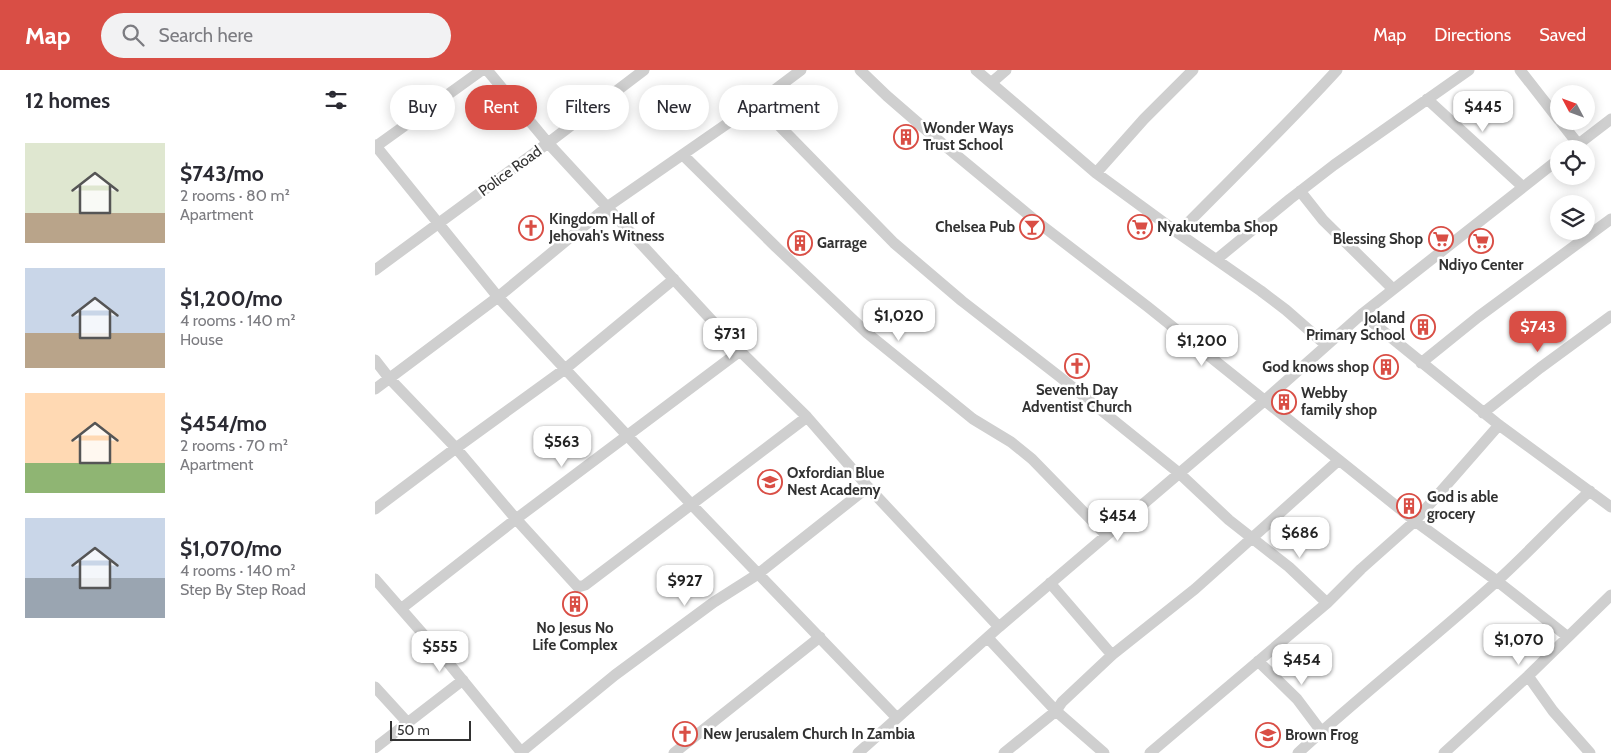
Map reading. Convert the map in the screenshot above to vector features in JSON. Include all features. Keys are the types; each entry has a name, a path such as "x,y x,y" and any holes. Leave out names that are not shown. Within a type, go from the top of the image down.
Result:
{"street":[{"path":"481,70 375,146 498,297 692,505 897,718"},
{"path":"487,70 548,143 740,351 807,417 868,487 999,627"},
{"name":"Police Road","path":"375,270 644,70"},
{"path":"781,85 801,70"},
{"path":"860,70 887,96 981,177 1155,313 1415,521 1497,581 1568,637"},
{"path":"976,70 1097,173 1286,310 1326,345"},
{"path":"991,83 1006,70"},
{"path":"1097,173 1144,119 1193,70"},
{"path":"1178,233 1337,70"},
{"path":"1217,260 1300,191 1469,70"},
{"path":"1520,70 1550,108"},
{"path":"1427,99 1523,187"},
{"path":"1584,140 1611,120"},
{"path":"375,389 498,297 607,207 719,130"},
{"path":"784,130 894,242 962,301 1179,473 1253,539 1289,567 1327,603"},
{"path":"683,155 867,333 973,419 1011,442 1032,459 1106,535"},
{"path":"864,751 897,718 999,627 1264,401 1362,314 1550,166"},
{"path":"1300,191 1323,220 1393,289"},
{"path":"1421,363 1478,317 1611,219"},
{"path":"375,509 565,369 674,279"},
{"path":"1362,314 1483,413 1611,507"},
{"path":"1483,413 1611,316"},
{"path":"402,608 516,519 740,351"},
{"path":"375,360 389,378 456,448 516,519 578,587 585,585 807,417"},
{"path":"1150,753 1327,603 1361,569 1415,521 1499,425"},
{"path":"1004,753 1056,711 1062,702 1112,655 1195,589 1253,539 1339,460"},
{"path":"375,579 402,608 522,752 615,675 714,602 758,574 868,487"},
{"path":"1298,753 1321,731 1497,581 1590,491"},
{"path":"1050,583 1112,655"},
{"path":"1444,753 1609,600"},
{"path":"674,753 819,637"},
{"path":"988,638 1056,711 1104,753"},
{"path":"1258,661 1297,699 1321,731"},
{"path":"1528,676 1553,710 1590,753"},
{"path":"375,748 463,680"},
{"path":"375,687 407,722"}],"place":[{"name":"Wonder Ways Trust School","path":"906,137"},
{"name":"Chelsea Pub","path":"1032,227"},
{"name":"Nyakutemba Shop","path":"1140,227"},
{"name":"Kingdom Hall of Jehovah's Witness","path":"531,228"},
{"name":"Blessing Shop","path":"1441,239"},
{"name":"Ndiyo Center","path":"1481,241"},
{"name":"Garrage","path":"800,243"},
{"name":"Joland Primary School","path":"1423,327"},
{"name":"Seventh Day Adventist Church","path":"1077,366"},
{"name":"God knows shop","path":"1386,367"},
{"name":"Webby family shop","path":"1284,402"},
{"name":"Oxfordian Blue Nest Academy","path":"770,482"},
{"name":"God is able grocery","path":"1409,506"},
{"name":"No Jesus No Life Complex","path":"575,604"},
{"name":"New Jerusalem Church In Zambia","path":"685,734"},
{"name":"Brown Frog","path":"1268,735"}]}
